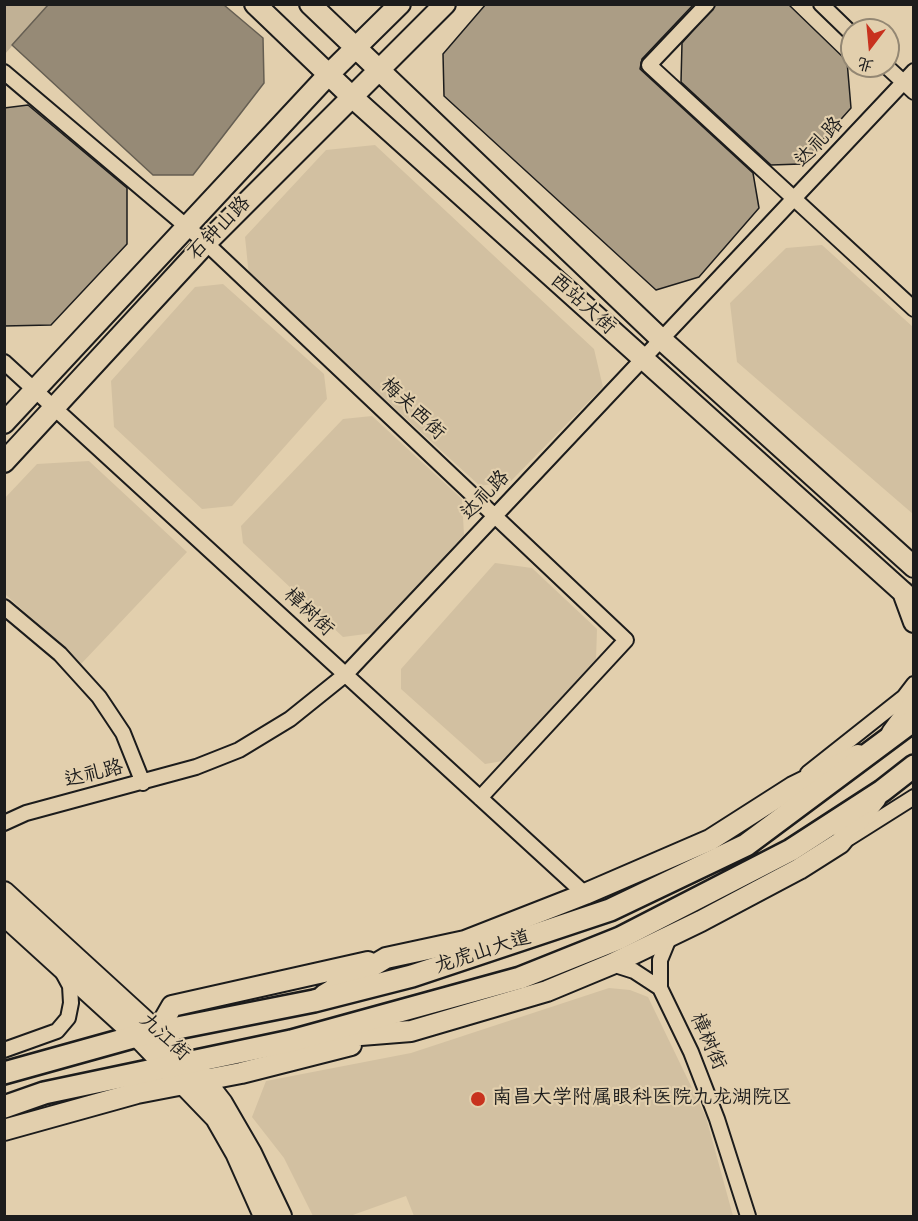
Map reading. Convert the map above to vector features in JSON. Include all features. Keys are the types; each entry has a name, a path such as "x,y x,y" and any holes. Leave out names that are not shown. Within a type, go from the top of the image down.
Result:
{"main road":[{"name":"西站大街","path":"255,4 351,96 908,597"},
{"name":"西站大街","path":"310,4 662,340 914,565"},
{"name":"石钟山路","path":"4,423 329,74 357,49 400,4"},
{"name":"石钟山路","path":"4,462 206,243 377,69 445,4"},
{"path":"908,597 914,622"},
{"path":"147,1034 172,1006 465,940 585,894 710,840 793,787 887,740 914,703"},
{"name":"龙虎山大道","path":"4,1073 147,1034 314,1001 412,976 610,910 746,844 914,720"},
{"name":"龙虎山大道","path":"4,1107 44,1093 168,1069 291,1041 520,978 621,938 791,850 882,791 914,766"},
{"path":"4,1130 126,1096 205,1080 411,1030 547,991 669,938 799,869 840,843 882,791"},
{"name":"九江街","path":"4,892 147,1034 168,1069 216,1118 236,1154 264,1216"},
{"name":"九江街","path":"4,915 57,963 147,1034 191,1063 222,1103 251,1153 281,1216"},
{"path":"314,1001 386,958"},
{"path":"291,1041 411,1030"},
{"path":"4,1064 53,1059"},
{"path":"4,1115 44,1093"}],"street":[{"path":"707,4 649,65 914,309"},
{"path":"821,4 840,22"},
{"name":"达礼路","path":"4,823 26,813 196,767 239,750 290,719 346,675 495,514 794,200 908,87 914,71"},
{"name":"梅关西街","path":"5,72 206,243 626,640 480,798"},
{"name":"樟树街","path":"4,362 585,894"},
{"path":"4,607 60,654 99,697 123,733 143,783"},
{"path":"793,787 855,734 904,697 914,684"},
{"path":"840,843 914,797"},
{"path":"660,988 660,960 669,938"},
{"path":"4,1050 57,1031 68,1018 71,1003 70,986 57,963"},
{"path":"612,964 634,971 660,988"},
{"name":"樟树街","path":"660,988 691,1052 713,1108 748,1216"}],"shaded area":[{"path":"4,5 48,5 5,54"},
{"path":"48,5 224,5 263,38 264,83 193,175 153,175 12,45"},
{"path":"375,145 594,349 603,387 511,481 480,486 249,276 245,237 326,150"},
{"path":"822,245 913,327 913,514 737,362 730,303 786,248"},
{"path":"223,284 324,374 327,399 232,506 202,509 114,427 111,381 195,287"},
{"path":"372,416 462,499 464,535 373,633 343,637 243,543 241,526 343,419"},
{"path":"89,461 187,552 81,664 5,594 4,499 37,464"},
{"path":"495,563 532,568 597,629 596,660 515,759 485,764 401,689 401,669"},
{"name":"南昌大学附属眼科医院九龙湖院区","path":"609,988 630,990 648,997 706,1117 733,1216 414,1216 406,1196 350,1216 313,1216 284,1158 252,1117 266,1081 411,1053"}],"building":[{"path":"486,4 694,4 642,59 640,69 753,173 759,208 699,277 656,290 444,96 443,54"},
{"path":"716,4 788,4 840,54 840,78 848,78 851,108 801,164 771,165 681,82 682,43"},
{"path":"28,105 127,188 127,244 51,325 4,326 4,108"}],"place":[{"name":"南昌大学附属眼科医院九龙湖院区","path":"478,1099"}]}
